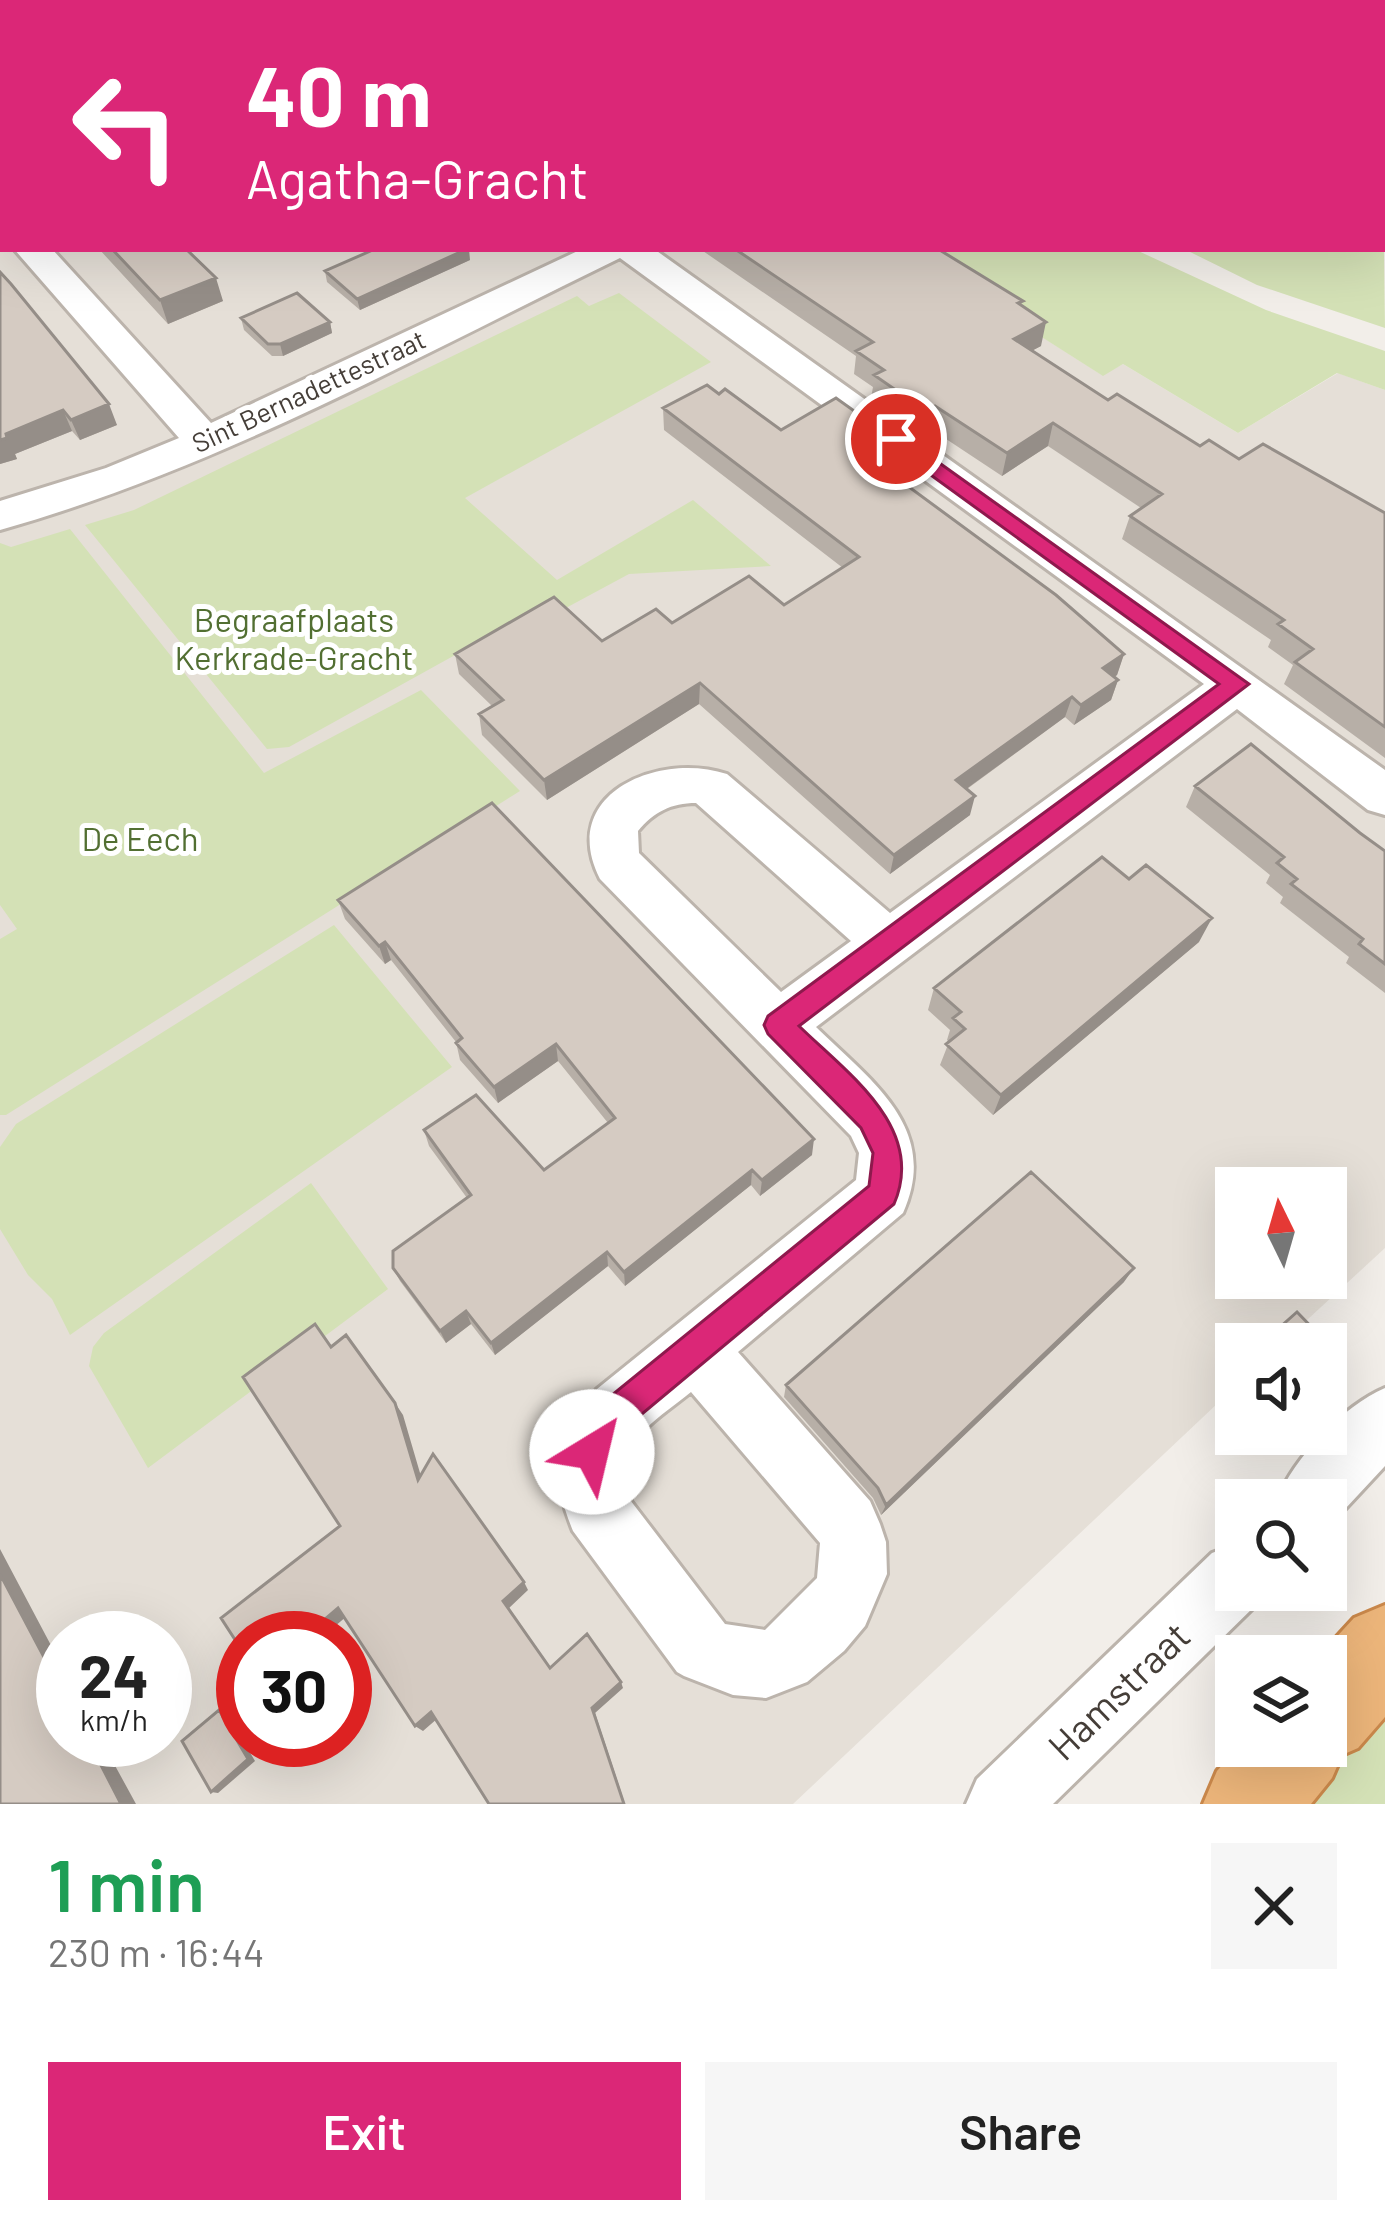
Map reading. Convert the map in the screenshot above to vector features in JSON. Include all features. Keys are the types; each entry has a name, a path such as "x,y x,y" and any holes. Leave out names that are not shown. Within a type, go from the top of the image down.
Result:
{"highway":[{"path":"1347,1692 1385,1648"},
{"path":"1250,1804 1282,1767"}],"street":[{"path":"35,252 205,442"},
{"name":"Sint Bernadettestraat","path":"0,517 121,478 205,442 605,252"},
{"path":"635,252 1237,684 1385,796"},
{"path":"778,1025 1237,684"},
{"path":"694,1348 847,1524 853,1537 855,1573 839,1611 790,1653 768,1664 721,1658 701,1648 596,1508 588,1476 595,1438 619,1411 694,1348 883,1194 889,1152 871,1118 618,866 610,837 617,817 669,783 693,781 710,787 888,942"},
{"path":"1329,1479 1385,1420"},
{"name":"Hamstraat","path":"1002,1804 1215,1597"}],"shaded area":[{"path":"0,252 908,252 1102,375 1123,364 1238,433 1338,373 1385,390 1385,1248 1347,1283 1347,1167 1215,1167 1215,1299 1330,1299 1304,1323 1215,1323 1215,1406 793,1804 0,1804"}],"green space":[{"path":"908,252 1140,252 1266,310 1385,351 1385,390 1337,373 1238,433 1123,364 1103,376"},
{"path":"1190,252 1384,252 1385,328 1257,285"},
{"name":"Begraafplaats Kerkrade-Gracht","path":"619,293 711,362 465,498 557,580 693,500 771,566 629,574 564,609 484,639 289,747 267,749 85,525 134,510 577,296 589,306"},
{"name":"De Eech","path":"70,529 264,773 421,690 520,791 0,1115 0,939 17,929 0,905 0,543 11,547"},
{"path":"334,925 452,1067 70,1335 52,1299 28,1275 0,1229 0,1147 16,1124"},
{"path":"311,1183 388,1289 148,1468 89,1366 93,1347 104,1333"},
{"path":"1385,1709 1385,1804 1301,1804 1334,1767 1347,1767 1347,1752"}],"building":[{"path":"115,252 189,252 216,278 160,300"},
{"path":"368,252 460,252 357,299 325,271"},
{"path":"739,252 943,252 1023,301 1018,303 1046,322 1014,339 1108,400 1117,394 1200,446 1209,440 1239,459 1263,444 1385,513 1385,727 1295,662 1313,649 1278,624 1284,620 1130,516 1162,494 1053,423 1007,453 935,406 926,411 874,375 884,370 856,351 873,342"},
{"path":"0,272 109,404 71,420 63,410 0,440"},
{"path":"297,293 330,322 280,344 268,344 241,318"},
{"path":"707,385 719,394 725,389 781,430 836,398 888,435 860,451 1056,595 1124,654 1103,668 1118,680 1081,705 1072,697 956,780 975,796 894,855 700,683 544,780 479,714 503,700 455,654 554,597 602,641 656,609 672,623 749,576 784,605 859,557 663,408"},
{"path":"1251,744 1385,851 1385,964 1359,944 1363,939 1291,884 1297,879 1277,863 1284,857 1195,786"},
{"path":"492,803 814,1139 762,1180 752,1170 624,1272 607,1252 491,1343 466,1311 440,1331 393,1268 393,1251 471,1195 424,1130 476,1095 544,1170 615,1118 556,1044 494,1087 456,1043 462,1038 385,942 379,946 338,900"},
{"path":"1102,857 1129,879 1146,865 1212,918 1001,1095 946,1044 965,1029 953,1018 961,1012 934,988"},
{"path":"1031,1172 1134,1268 886,1505 878,1488 786,1385"},
{"path":"1297,1312 1308,1323 1285,1323"},
{"path":"315,1324 331,1347 346,1335 395,1403 418,1480 433,1454 524,1582 503,1601 550,1668 587,1634 621,1682 592,1708 624,1804 489,1804 431,1712 415,1726 372,1660 372,1611 230,1611 340,1526 243,1377"},
{"path":"0,1574 36,1642 36,1767 102,1767 121,1804 0,1804"},
{"path":"216,1713 216,1767 239,1767 211,1792 192,1759 192,1733"}],"route":[{"path":"592,1452 595,1438 619,1411 883,1194 889,1152 871,1118 778,1025 1237,684 896,439"}]}
